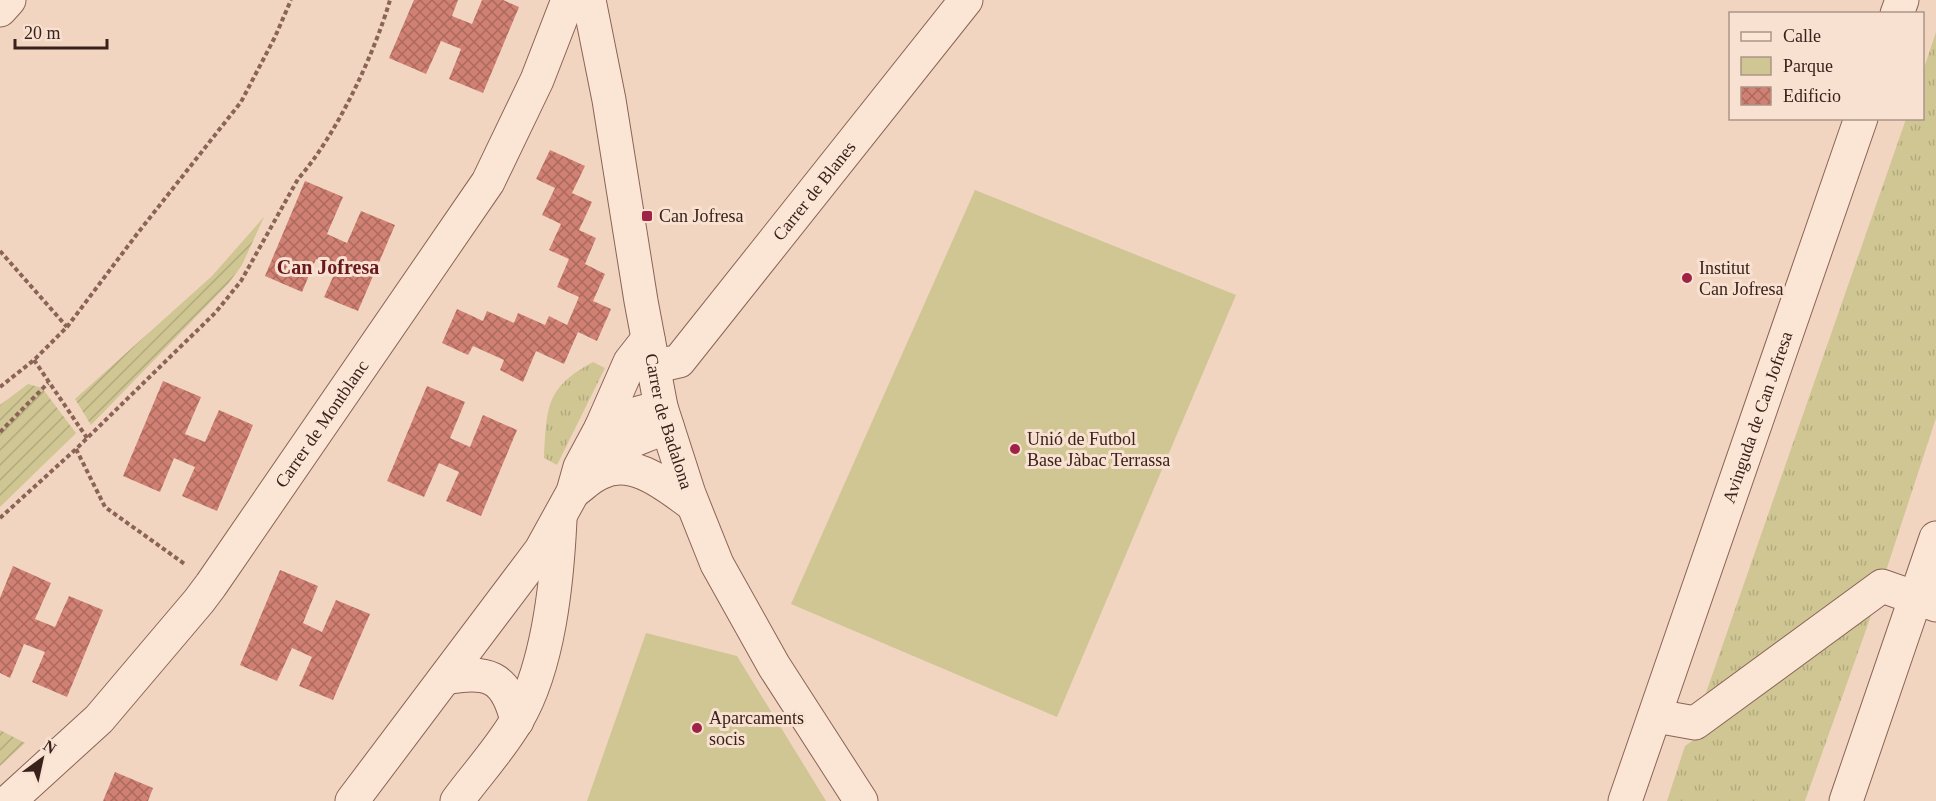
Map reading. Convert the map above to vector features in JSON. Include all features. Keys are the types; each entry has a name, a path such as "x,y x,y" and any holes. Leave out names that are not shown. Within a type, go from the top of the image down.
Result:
{"street":[{"path":"0,10 9,0"},
{"name":"Carrer de Montblanc","path":"9,801 99,719 211,585 488,182 537,80 568,0"},
{"name":"Carrer de Badalona","path":"590,0 609,100 650,353 664,417 692,504 717,564 774,666 861,801"},
{"name":"Carrer de Blanes","path":"650,353 679,361 966,0"},
{"name":"Avinguda de Can Jofresa","path":"1625,801 1860,120"},
{"path":"352,801 541,550 567,504 580,467 601,428 630,362 650,353"},
{"path":"601,428 620,418 664,417"},
{"path":"457,801 517,721 531,691 541,658 557,576 567,504 600,472 608,457 664,417"},
{"path":"600,472 618,467 641,471 666,485 692,504"},
{"path":"1846,801 1926,601 1936,538"},
{"path":"1656,716 1695,723 1882,586 1926,601"},
{"path":"445,678 468,674 490,677 510,698 517,721"}],"path":[{"path":"0,387 34,360 68,327 137,234 241,102 275,37 291,0"},
{"path":"0,518 76,449 216,312 241,281 298,178 310,165 343,111 382,29 390,0"},
{"path":"0,251 68,327"},
{"path":"34,360 87,438"},
{"path":"0,432 48,382"},
{"path":"76,449 105,507 211,585"}],"green space":[{"path":"1936,32 1936,418 1886,571 1701,707 1906,120 1924,120 1924,68"},
{"name":"Unió de Futbol Base Jàbac Terrassa","path":"975,190 1236,295 1057,717 791,604"},
{"path":"264,217 242,265 228,284 91,425 75,399 212,276"},
{"path":"593,362 605,368 557,465 544,458 548,412 557,390 577,371"},
{"path":"28,384 42,388 76,433 0,507 0,405"},
{"path":"1872,613 1805,801 1667,801 1685,746"},
{"name":"Aparcaments socis","path":"646,633 737,656 826,801 587,801"},
{"path":"0,730 25,743 0,766"}],"building":[{"path":"414,0 458,0 452,16 472,24 482,0 503,0 519,7 483,93 449,79 461,49 441,41 426,74 389,58"},
{"path":"550,150 585,166 572,193 592,202 579,230 596,238 585,264 605,274 593,301 611,309 597,341 578,332 564,364 536,351 523,382 500,370 504,360 473,346 468,355 442,343 457,309 483,321 487,311 514,323 518,313 545,325 549,316 567,325 579,297 557,287 569,259 549,250 561,224 542,215 555,188 536,179"},
{"path":"305,181 343,197 327,234 347,243 361,211 395,225 358,311 324,297 337,268 316,259 302,292 265,276"},
{"path":"163,381 201,397 185,434 205,442 219,410 253,425 217,511 182,496 195,467 174,458 160,492 123,476"},
{"path":"427,386 465,402 450,438 470,447 483,415 517,430 481,516 446,501 459,472 439,463 424,497 387,481"},
{"path":"13,566 51,583 35,619 55,627 69,596 103,610 67,697 32,682 45,652 24,644 10,678 0,673 0,598"},
{"path":"280,570 318,586 303,623 322,632 336,600 370,614 333,700 299,686 312,657 292,648 277,681 240,665"},
{"path":"115,772 153,788 148,801 103,801"}],"place":[{"name":"Can Jofresa","path":"647,216"},
{"name":"Institut Can Jofresa","path":"1687,278"},
{"name":"Unió de Futbol Base Jàbac Terrassa","path":"1015,449"},
{"name":"Aparcaments socis","path":"697,728"}],"district":[{"name":"Can Jofresa","path":"328,267"}]}
